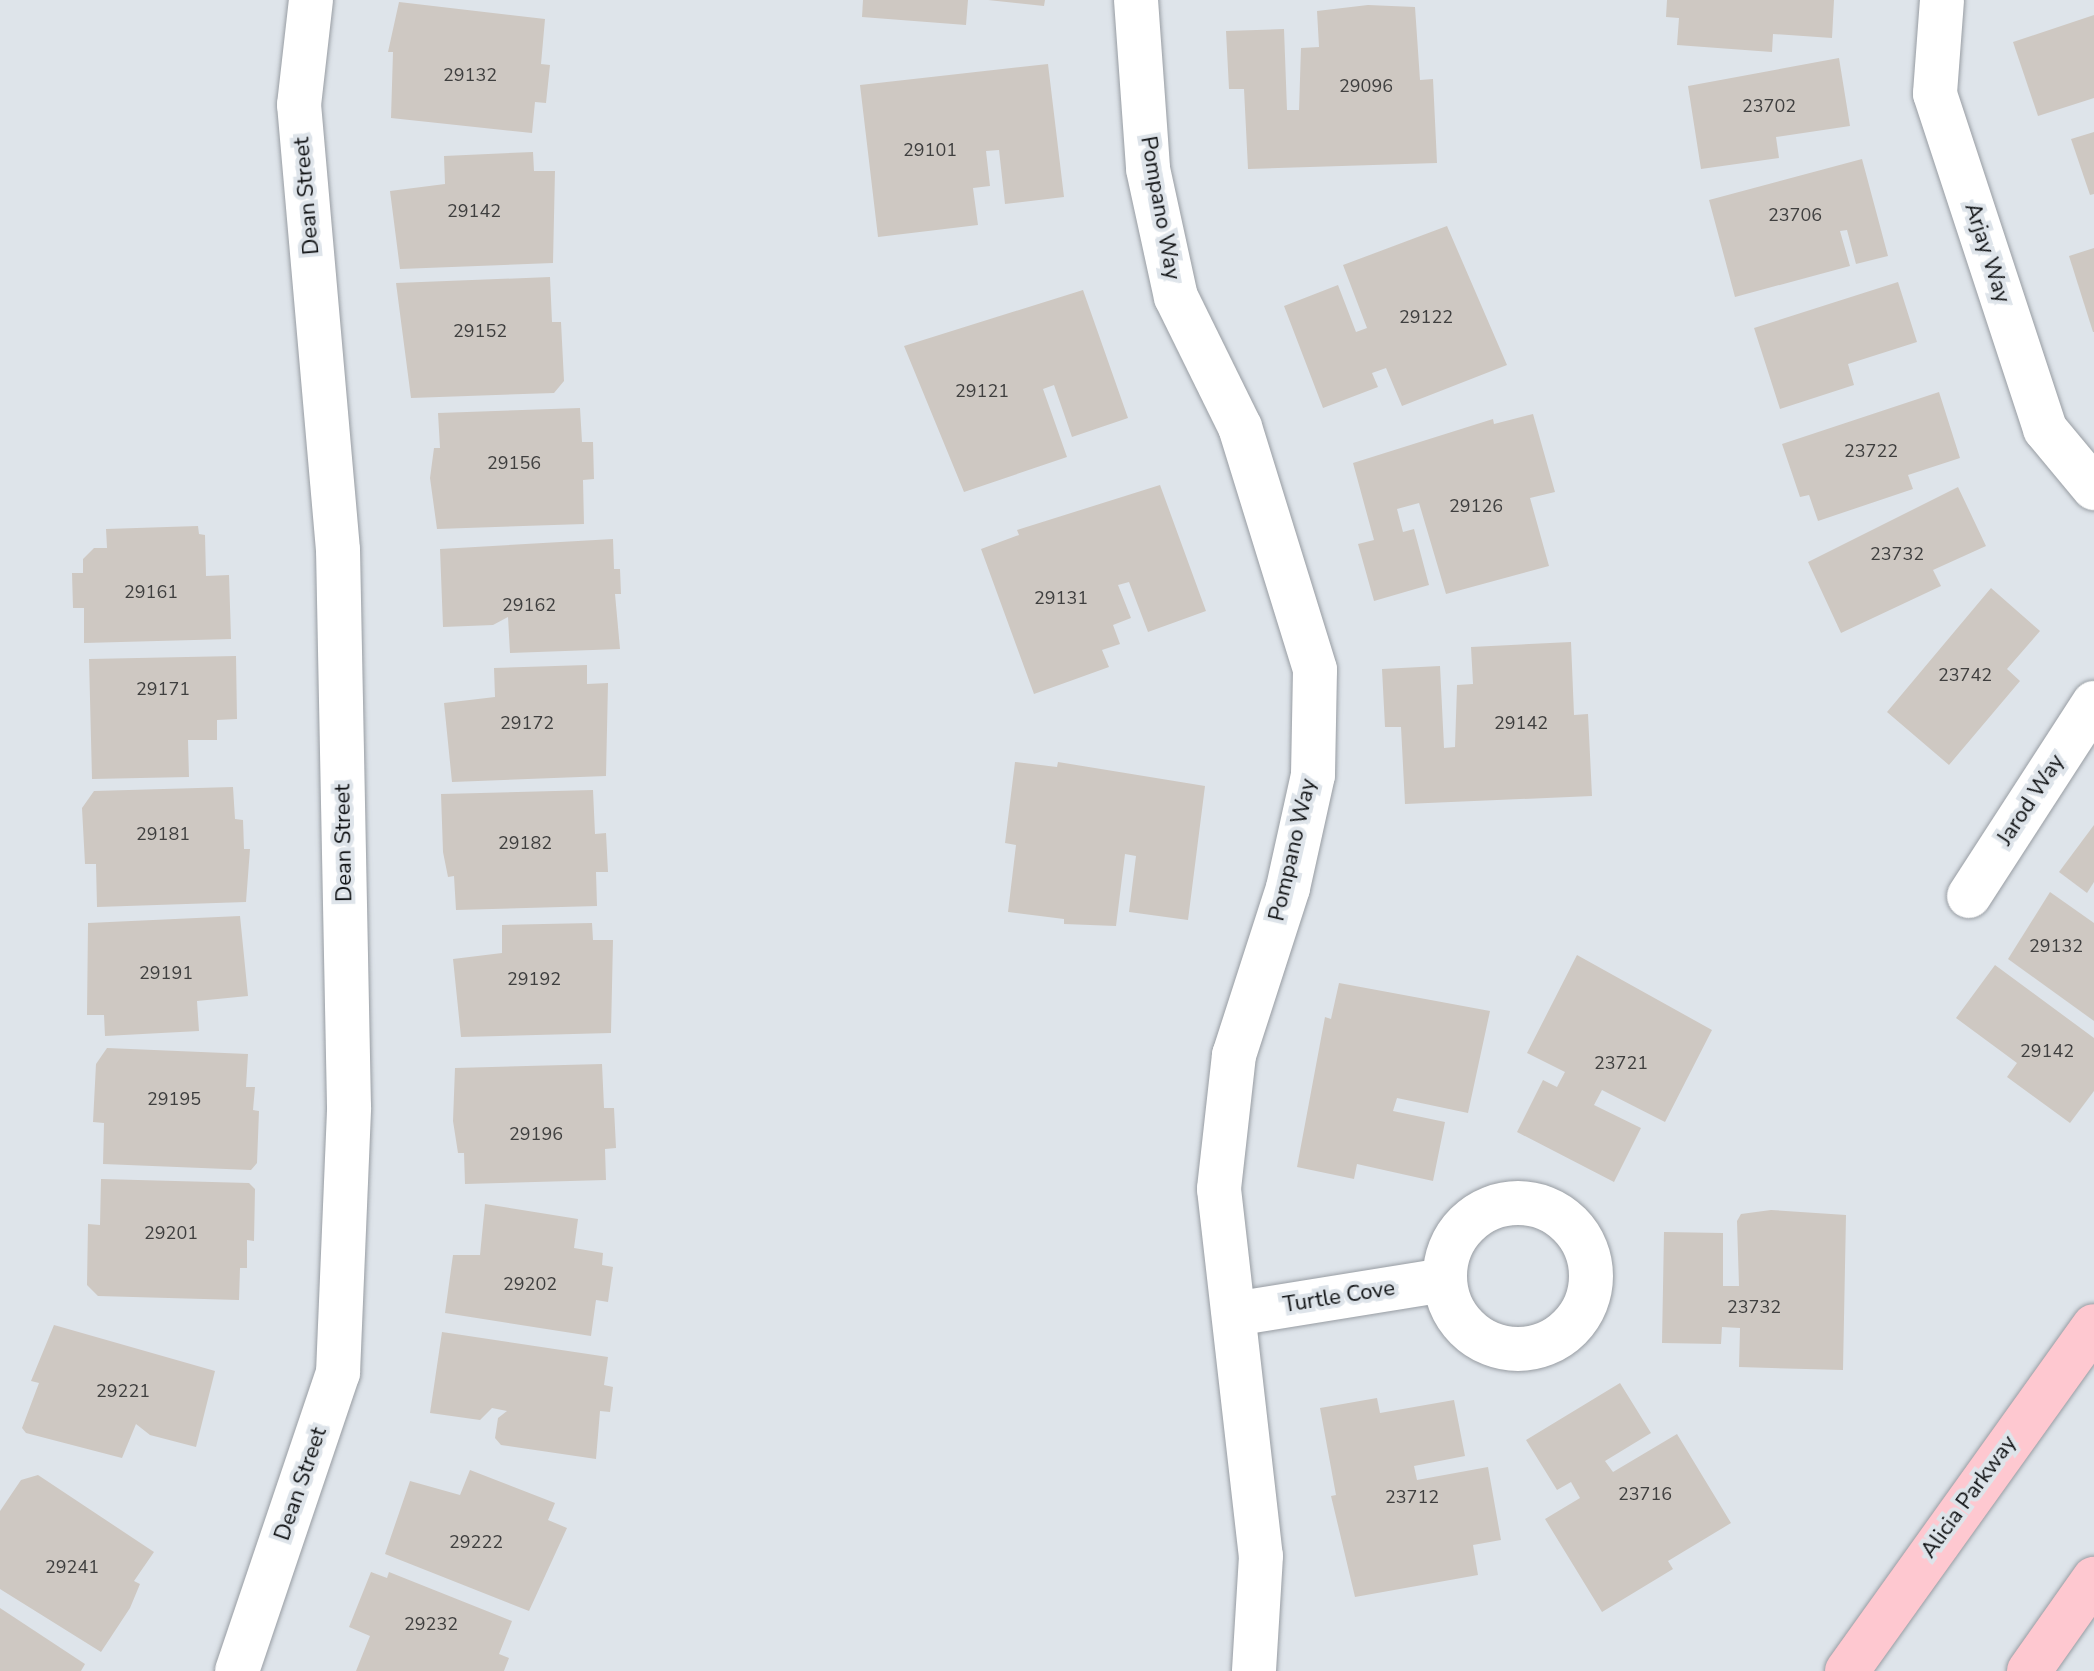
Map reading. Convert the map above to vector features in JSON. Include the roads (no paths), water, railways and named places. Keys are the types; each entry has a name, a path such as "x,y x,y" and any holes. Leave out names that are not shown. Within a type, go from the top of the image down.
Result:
{"main road":[{"name":"Alicia Parkway","path":"1847,1671 2094,1326"},
{"path":"2029,1671 2094,1579"}],"street":[{"name":"Dean Street","path":"237,1671 338,1373 349,1107 338,550 299,105 311,0"},
{"name":"Pompano Way","path":"1136,0 1148,169 1176,297 1240,427 1315,670 1313,775 1288,888 1234,1055 1219,1189 1261,1556 1254,1671"},
{"name":"Arjay Way","path":"1942,0 1935,94 2045,429 2094,488"},
{"name":"Jarod Way","path":"1969,896 2094,703"},
{"name":"Turtle Cove","path":"1234,1314 1444,1280"}]}
